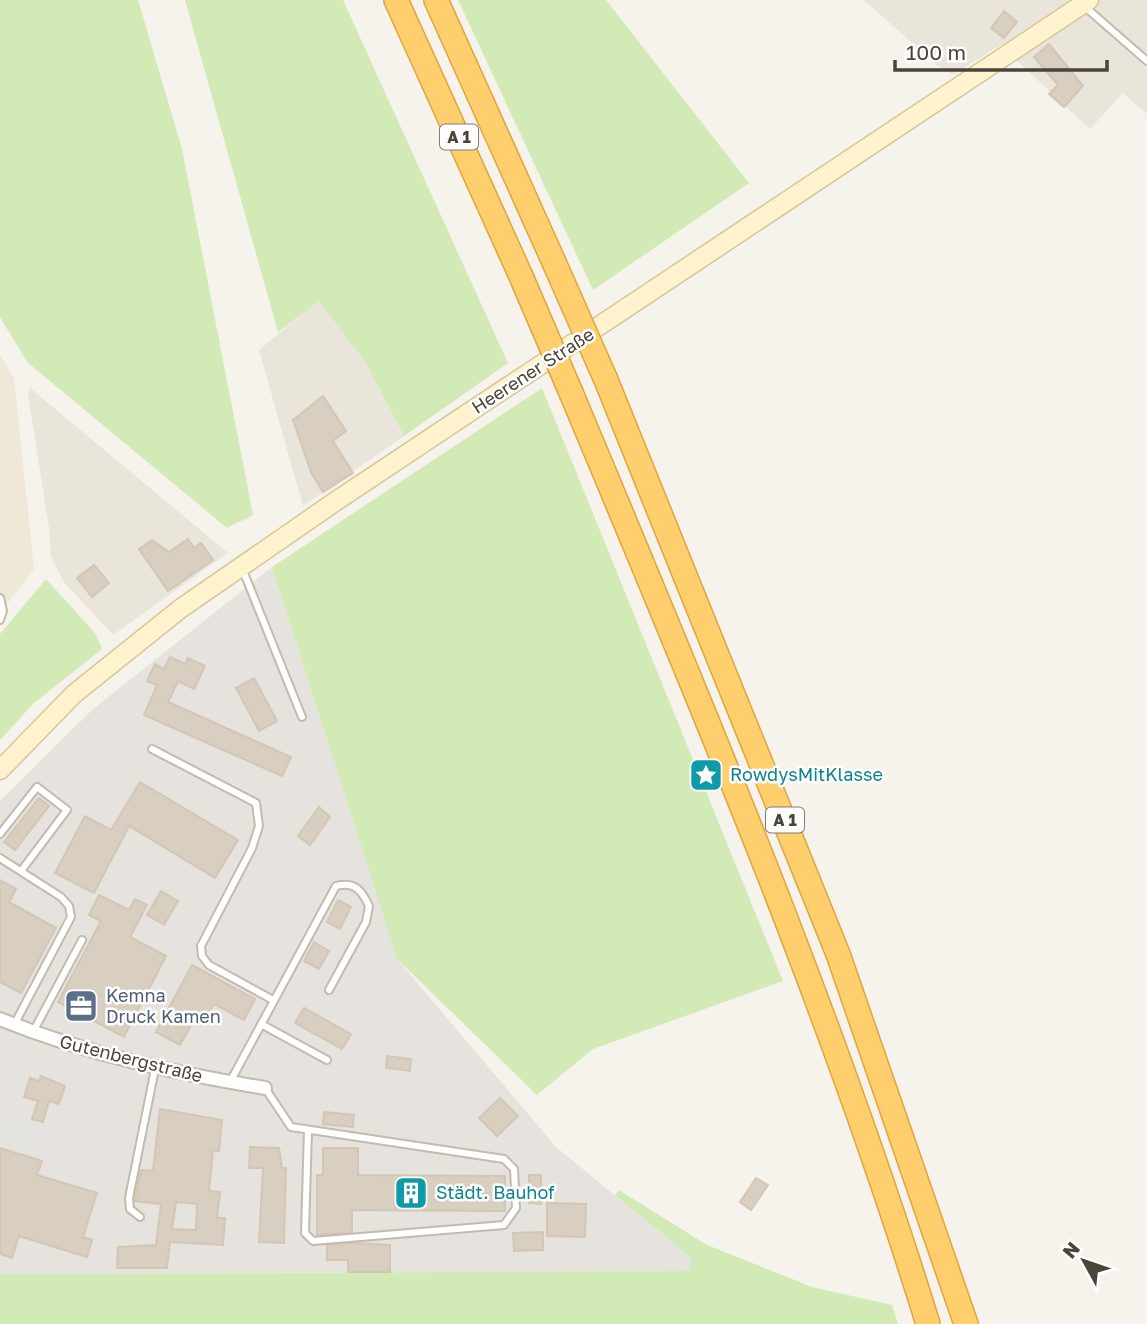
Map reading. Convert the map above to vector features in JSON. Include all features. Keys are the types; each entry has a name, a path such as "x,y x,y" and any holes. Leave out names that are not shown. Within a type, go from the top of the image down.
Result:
{"highway":[{"name":"A 1","path":"396,0 520,274 696,691 804,967 910,1265 928,1324"},
{"name":"A 1","path":"436,0 606,380 838,954 966,1324"}],"main road":[{"name":"Heerener Straße","path":"0,770 48,718 102,670 241,566 1086,2"}],"street":[{"name":"Gutenbergstraße","path":"0,1019 33,1032 155,1069 265,1088"}],"lane":[{"path":"1086,2 1147,61"},
{"path":"241,566 302,717"},
{"path":"0,598 3,611 0,620"},
{"path":"152,750 256,803 259,827 252,848 201,946 202,956 209,965 273,999"},
{"path":"0,834 37,787 67,810 21,871"},
{"path":"0,858 61,897 69,906 71,917 14,1025"},
{"path":"230,1082 336,886 352,884 360,890 369,906 366,922 329,990"},
{"path":"33,1032 82,940"},
{"path":"261,1024 327,1059"},
{"path":"140,1217 130,1209 129,1198 155,1069"},
{"path":"265,1088 290,1127 504,1159 514,1169 516,1208 504,1225 313,1241 305,1233 308,1130"}],"shaded area":[{"path":"864,0 1147,0 1147,114 1123,93 1090,129 1000,45 953,75 939,67"},
{"path":"319,300 366,363 404,436 303,506 259,350"},
{"path":"0,355 14,378 34,569 0,613"},
{"path":"30,388 228,553 113,635 64,582 51,557 28,394"},
{"path":"272,567 397,959 556,1147 691,1258 690,1271 0,1274 0,801 93,709"},
{"path":"0,1109 51,1128 42,1160 0,1148"}],"green space":[{"path":"0,0 138,0 182,149 253,515 227,528 27,362 0,317"},
{"path":"185,0 343,0 508,363 404,436 366,363 319,301 278,332"},
{"path":"458,0 606,0 749,183 593,290"},
{"path":"542,388 783,981 593,1049 537,1095 397,959 272,567"},
{"path":"46,579 95,633 102,649 34,703 0,740 0,634"},
{"path":"619,1190 707,1245 812,1287 892,1305 898,1324 0,1324 0,1274 690,1271 691,1258 615,1195"}],"building":[{"path":"1004,11 1017,22 1004,38 991,28"},
{"path":"1049,44 1083,86 1064,107 1049,94 1058,85 1034,57"},
{"path":"323,396 346,431 333,441 353,473 323,492 311,472 293,420"},
{"path":"188,539 194,548 201,543 213,560 168,591 139,549 152,540 169,552"},
{"path":"94,565 109,583 92,597 77,578"},
{"path":"170,657 185,664 188,658 205,666 194,689 178,681 168,702 291,757 282,776 144,715 157,685 147,681 155,664 164,669"},
{"path":"254,678 277,721 259,731 236,688"},
{"path":"140,782 238,840 215,878 129,826 94,893 55,873 85,816 111,830"},
{"path":"39,798 49,806 15,850 4,842"},
{"path":"319,807 330,817 310,845 298,836"},
{"path":"0,880 16,889 9,902 56,928 21,993 0,982"},
{"path":"161,891 178,901 164,925 147,915"},
{"path":"99,895 129,910 135,899 147,905 130,937 166,956 124,1037 58,1002 101,921 89,915"},
{"path":"338,900 351,907 340,929 327,922"},
{"path":"314,942 329,951 319,969 304,961"},
{"path":"192,965 255,999 244,1020 214,1004 206,1017 198,1013 180,1045 156,1032"},
{"path":"304,1008 351,1034 342,1049 295,1023"},
{"path":"387,1056 411,1059 410,1071 386,1068"},
{"path":"41,1076 65,1086 59,1104 49,1101 43,1122 32,1119 38,1101 24,1097 30,1078 39,1081"},
{"path":"500,1098 518,1116 497,1136 479,1118"},
{"path":"160,1109 222,1120 219,1151 213,1150 209,1191 220,1192 217,1218 225,1218 223,1245 170,1242 167,1268 117,1268 118,1247 156,1245 161,1204 135,1201 141,1170 153,1171","holes":["176,1202 197,1204 196,1230 172,1229"]},
{"path":"324,1112 354,1115 353,1127 323,1124"},
{"path":"250,1147 279,1148 282,1168 286,1168 284,1243 259,1242 263,1168 249,1168"},
{"path":"0,1148 42,1161 37,1175 97,1193 83,1237 92,1240 87,1257 19,1236 12,1258 0,1254"},
{"name":"Städt. Bauhof","path":"323,1148 358,1148 358,1175 505,1176 505,1211 352,1210 352,1232 317,1235 317,1175 323,1175"},
{"path":"529,1175 541,1175 541,1204 529,1203"},
{"path":"756,1178 768,1185 751,1210 740,1202"},
{"path":"547,1203 586,1204 585,1237 547,1236"},
{"path":"543,1232 543,1250 514,1251 513,1233"},
{"path":"327,1245 390,1245 390,1272 348,1272 348,1260 327,1260"}],"place":[{"name":"RowdysMitKlasse","path":"706,775"},
{"name":"Kemna Druck Kamen","path":"81,1006"},
{"name":"Städt. Bauhof","path":"411,1193"}]}
